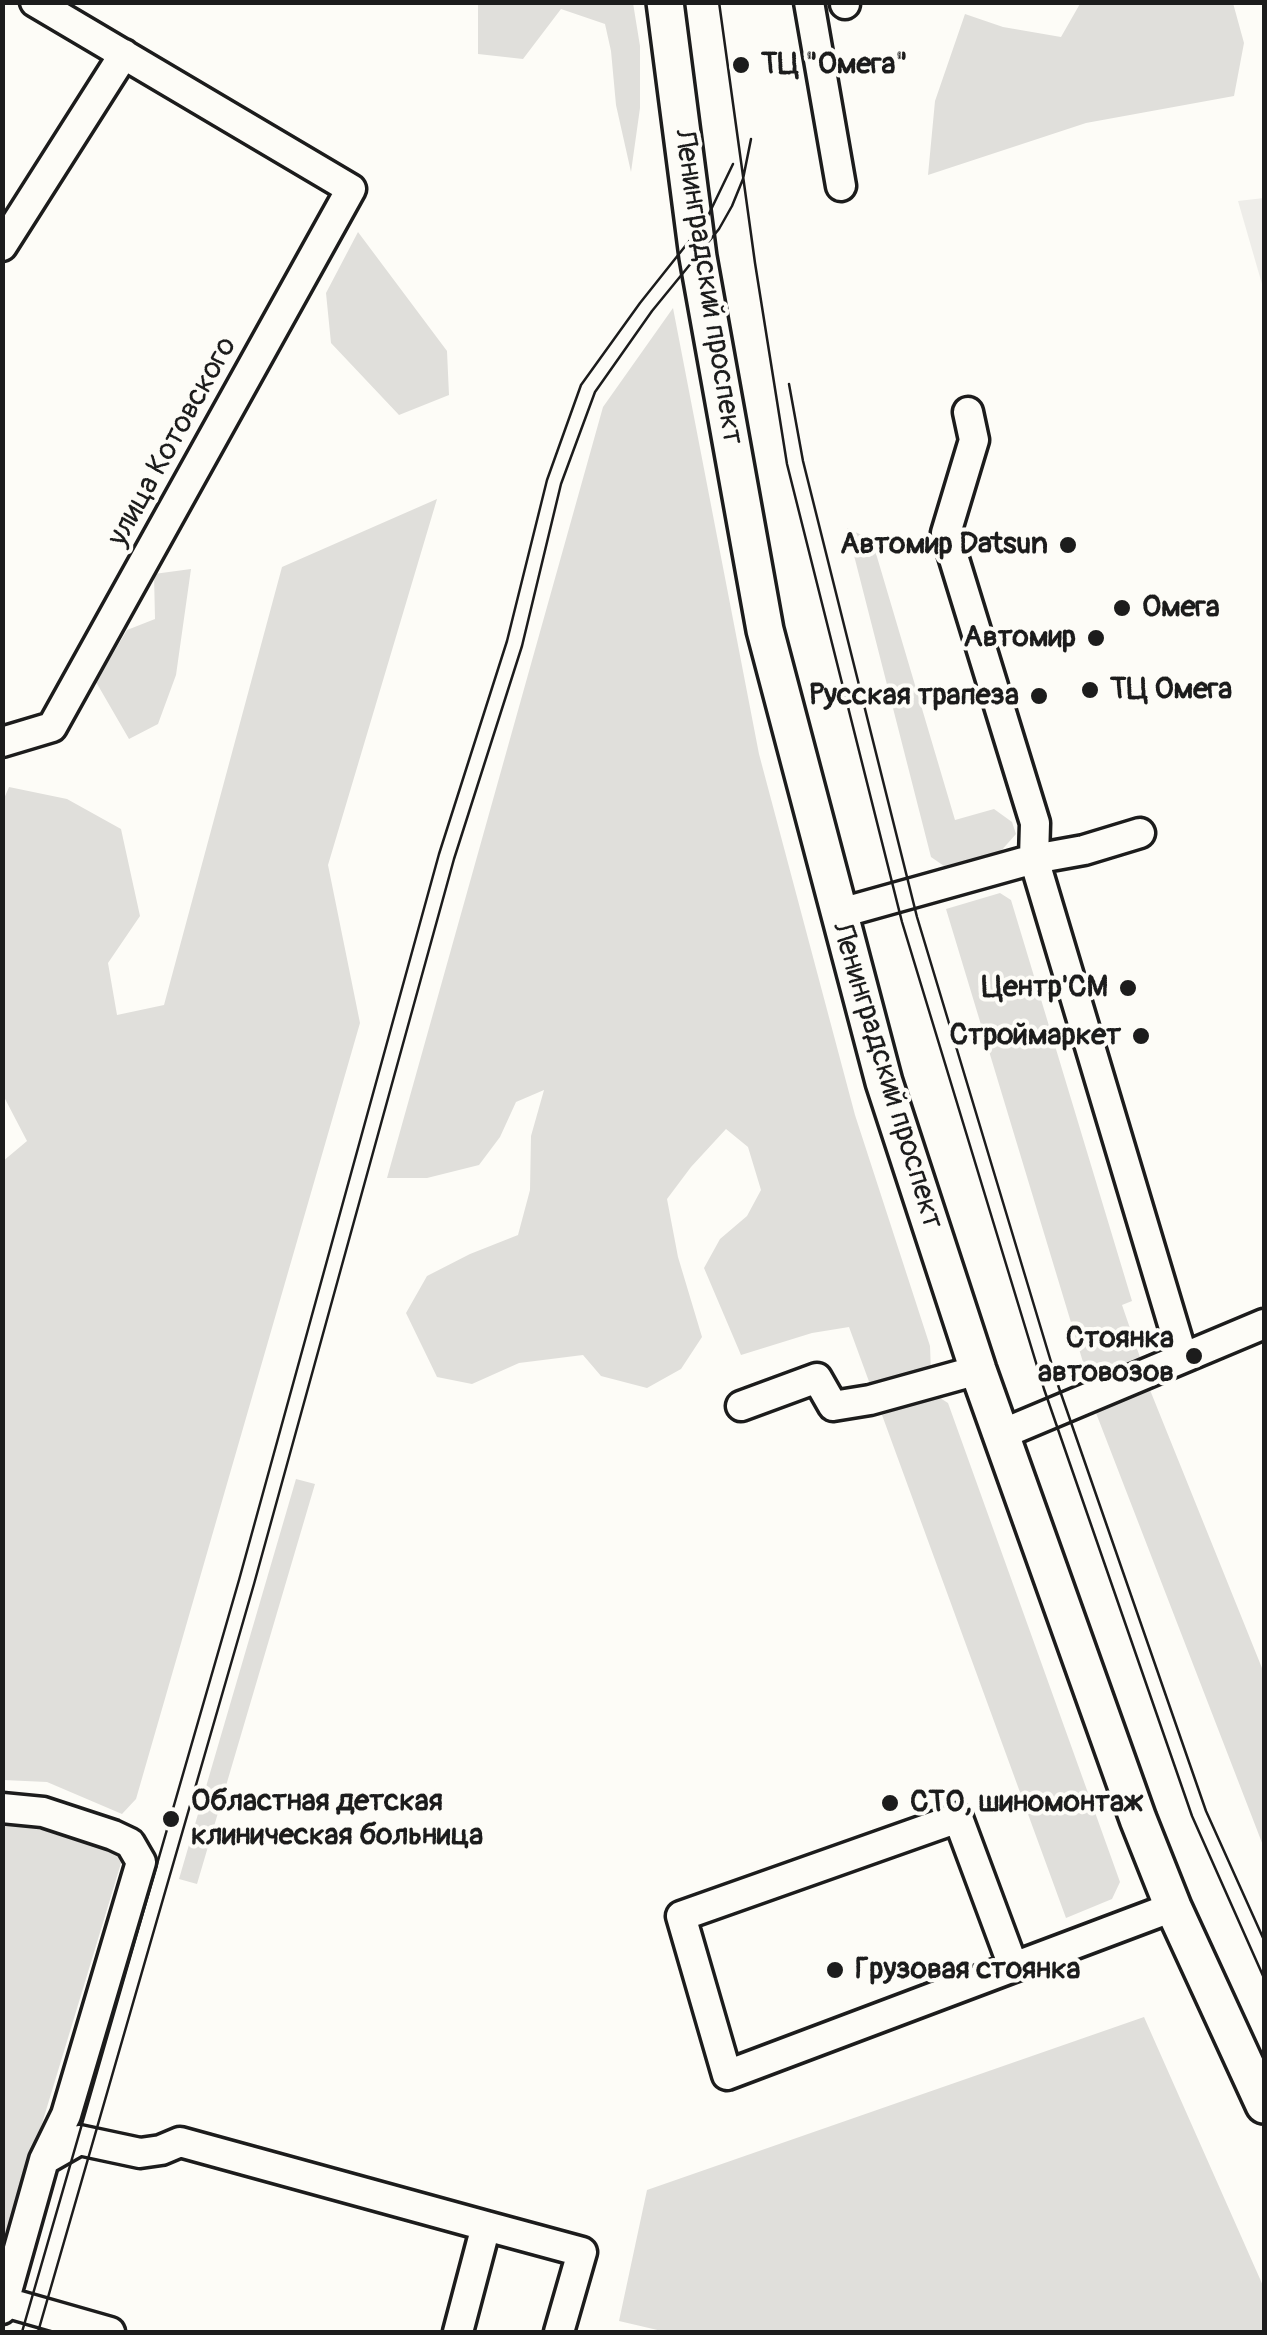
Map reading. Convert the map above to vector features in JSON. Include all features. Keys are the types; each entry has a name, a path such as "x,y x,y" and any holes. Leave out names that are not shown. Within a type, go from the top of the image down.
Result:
{"main road":[{"name":"Ленинградский проспект","path":"665,2 698,257 765,630 884,1082 978,1370 1138,1819 1264,2105"}],"street":[{"path":"2,246 124,54 36,2"},
{"path":"810,2 841,186"},
{"name":"улица Котовского","path":"2,742 52,727 351,189 124,54"},
{"path":"968,412 974,440 946,533 1035,823 1034,859 1184,1358"},
{"path":"838,914 1140,833"},
{"path":"1002,1434 1264,1324"},
{"path":"742,1406 816,1378 834,1406 978,1370"},
{"path":"2,1808 43,1812 113,1835 130,1843 141,1862 66,2115 44,2160 4,2306 110,2332"},
{"path":"1013,1966 958,1818 681,1916 727,2075 1174,1907"},
{"path":"44,2160 79,2140 140,2152 161,2150 180,2142 582,2252 560,2332"},
{"path":"458,2332 486,2226"}],"shaded area":[{"path":"1081,2 1233,3 1244,43 1234,96 1086,123 928,175 935,101 965,14 1003,27 1061,37"},
{"path":"478,3 633,3 640,46 640,108 631,172 616,105 605,24 561,9 523,59 478,54"},
{"path":"1264,198 1264,291 1238,201"},
{"path":"358,232 447,351 449,395 399,415 331,343 326,293"},
{"path":"673,308 759,754 855,1115 930,1346 931,1372 871,1387 849,1327 812,1333 741,1355 704,1268 720,1239 747,1216 761,1190 748,1147 726,1129 667,1199 678,1257 702,1337 681,1369 647,1388 601,1376 583,1355 519,1363 472,1384 437,1377 406,1313 427,1276 518,1235 530,1190 531,1136 544,1090 516,1102 500,1137 479,1165 427,1178 387,1178 603,407"},
{"path":"437,499 328,865 360,1023 136,1799 122,1814 47,1782 3,1780 2,1162 27,1141 3,1095 3,801 9,787 67,799 121,829 140,916 108,963 117,1015 164,1005 282,567"},
{"path":"847,528 872,540 955,820 994,809 1012,822 1016,834 1000,852 944,866 931,857"},
{"path":"191,569 176,675 158,724 129,739 96,682 127,630 155,619 154,574"},
{"path":"1000,893 1011,900 1132,1301 1122,1305 1142,1363 1089,1382 946,909"},
{"path":"1150,1390 1264,1673 1264,1848 1096,1413"},
{"path":"937,1396 948,1403 1120,1882 1112,1899 1066,1918 882,1415"},
{"path":"296,1479 315,1484 197,1884 179,1879"},
{"path":"26,1818 107,1841 122,1860 3,2252 3,1819"},
{"path":"1144,2017 1264,2288 1264,2332 666,2332 619,2321 647,2190"}],"tram line":[{"path":"719,2 787,464 902,922 1044,1389 1192,1816 1264,1978"},
{"path":"38,2332 254,1584 454,859 522,646 561,484 595,392 652,311 719,229 732,206 743,179 751,139"},
{"path":"22,2332 239,1580 439,854 507,641 547,480 581,385 706,220 733,164"},
{"path":"789,384 803,461 917,917 1058,1385 1206,1811 1264,1940"}],"place":[{"name":"ТЦ \"Омега\"","path":"741,65"},
{"name":"Автомир Datsun","path":"1068,545"},
{"name":"Омега","path":"1122,608"},
{"name":"Автомир","path":"1096,638"},
{"name":"ТЦ Омега","path":"1090,690"},
{"name":"Русская трапеза","path":"1039,696"},
{"name":"Центр'СМ","path":"1128,988"},
{"name":"Строймаркет","path":"1141,1036"},
{"name":"Стоянка автовозов","path":"1194,1356"},
{"name":"СТО, шиномонтаж","path":"890,1803"},
{"name":"Областная детская клиническая больница","path":"171,1819"},
{"name":"Грузовая стоянка","path":"835,1970"}]}
